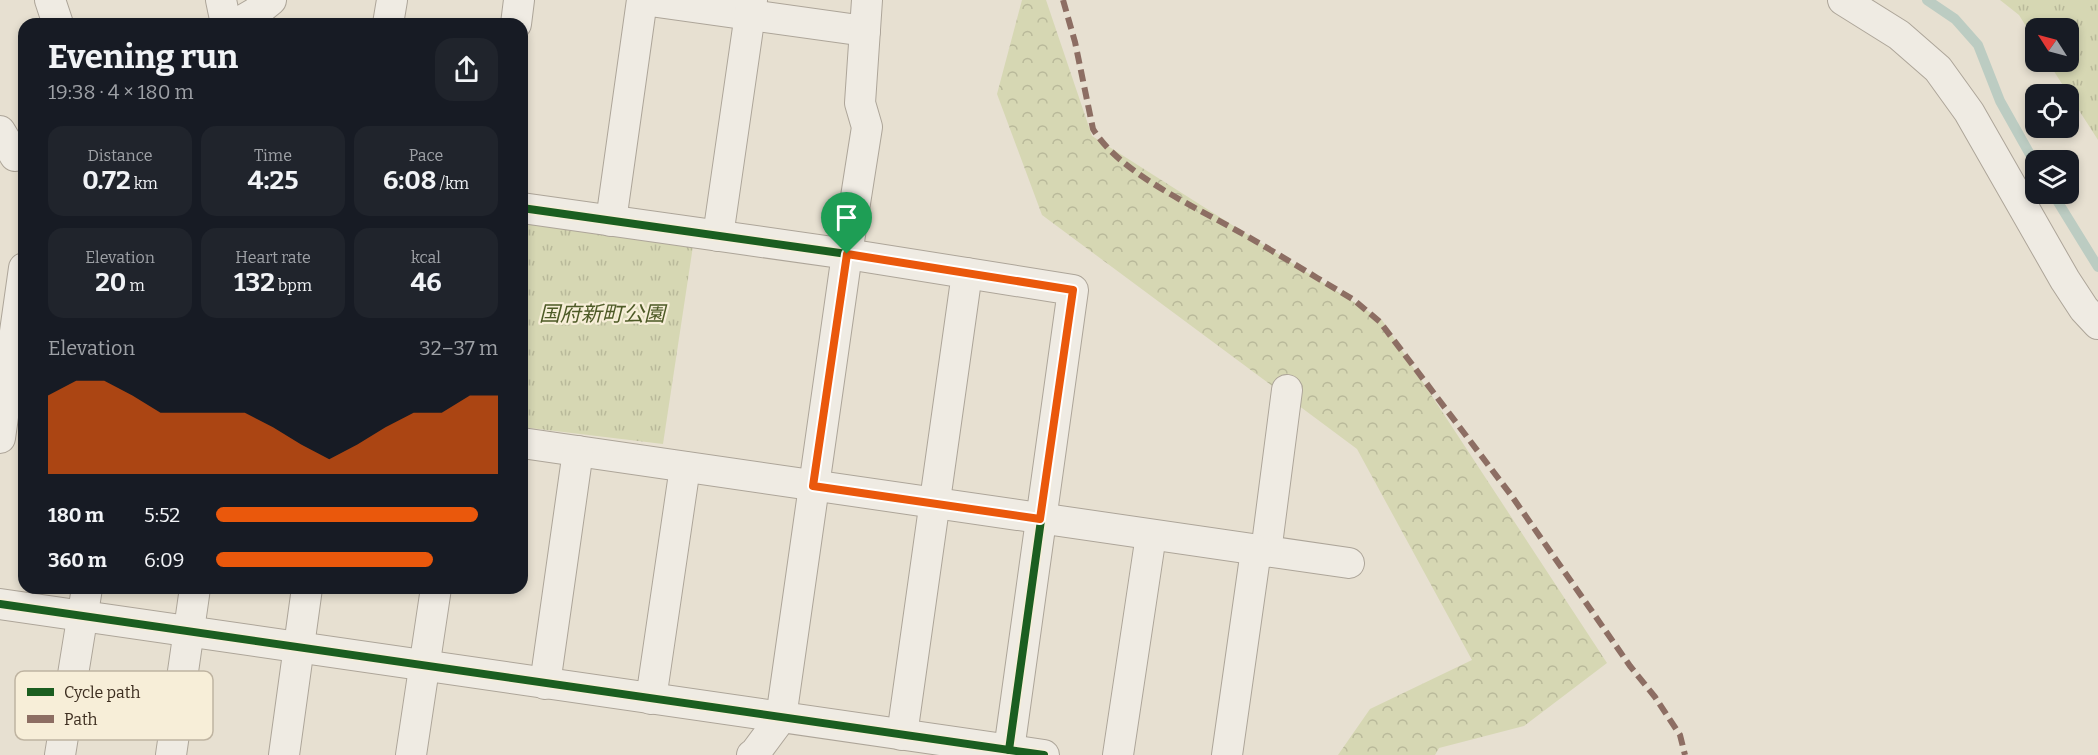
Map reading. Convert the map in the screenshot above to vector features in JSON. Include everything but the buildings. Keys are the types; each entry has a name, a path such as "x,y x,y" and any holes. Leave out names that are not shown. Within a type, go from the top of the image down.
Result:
{"street":[{"path":"50,0 56,18"},
{"path":"221,0 225,18"},
{"path":"246,18 271,0"},
{"path":"280,18 282,0"},
{"path":"389,18 392,0"},
{"path":"517,18 519,0"},
{"path":"610,220 643,0 751,8 865,31"},
{"path":"752,755 781,718 867,127 860,103 867,0"},
{"path":"1843,0 1899,35 1938,69 1969,112 2065,280 2084,309 2098,324"},
{"path":"718,236 751,8"},
{"path":"528,209 847,254 1073,290 1009,750"},
{"path":"902,735 967,273"},
{"path":"0,438 18,315"},
{"path":"1227,755 1287,390"},
{"path":"528,444 1349,563"},
{"path":"546,684 578,451"},
{"path":"651,699 685,467"},
{"path":"1118,755 1151,535"},
{"path":"183,671 194,594"},
{"path":"284,755 306,594"},
{"path":"411,755 435,594"},
{"path":"0,604 85,602 189,632 1044,755"},
{"path":"74,671 85,602"},
{"path":"60,755 62,740"},
{"path":"171,755 173,740"}],"green space":[{"path":"1022,0 1046,0 1092,136 1382,320 1607,663 1524,726 1439,748 1435,755 1338,755 1370,709 1472,660 1357,449 1042,215 997,94"},
{"path":"2000,0 2098,0 2098,140 2079,110 2079,84 2062,84 2054,72 2079,72 2079,18 2025,18 2025,25 2019,15"},
{"name":"国府新町公園","path":"528,216 693,246 663,444 528,428"}],"waterway":[{"path":"1927,0 1955,19 1978,45 2000,101 2028,150"},
{"path":"2059,204 2098,267"}],"marked path":[{"path":"1063,0 1075,42 1093,129 1105,145 1122,161 1161,189 1257,242 1354,300 1380,322 1511,495 1630,666 1655,697 1680,735 1685,755"}],"cycle path":[{"path":"528,209 847,254 1073,290 1009,750"},
{"path":"0,604 1044,755"}],"route":[{"path":"847,254 1073,290 1040,519 813,486 847,254"}]}
